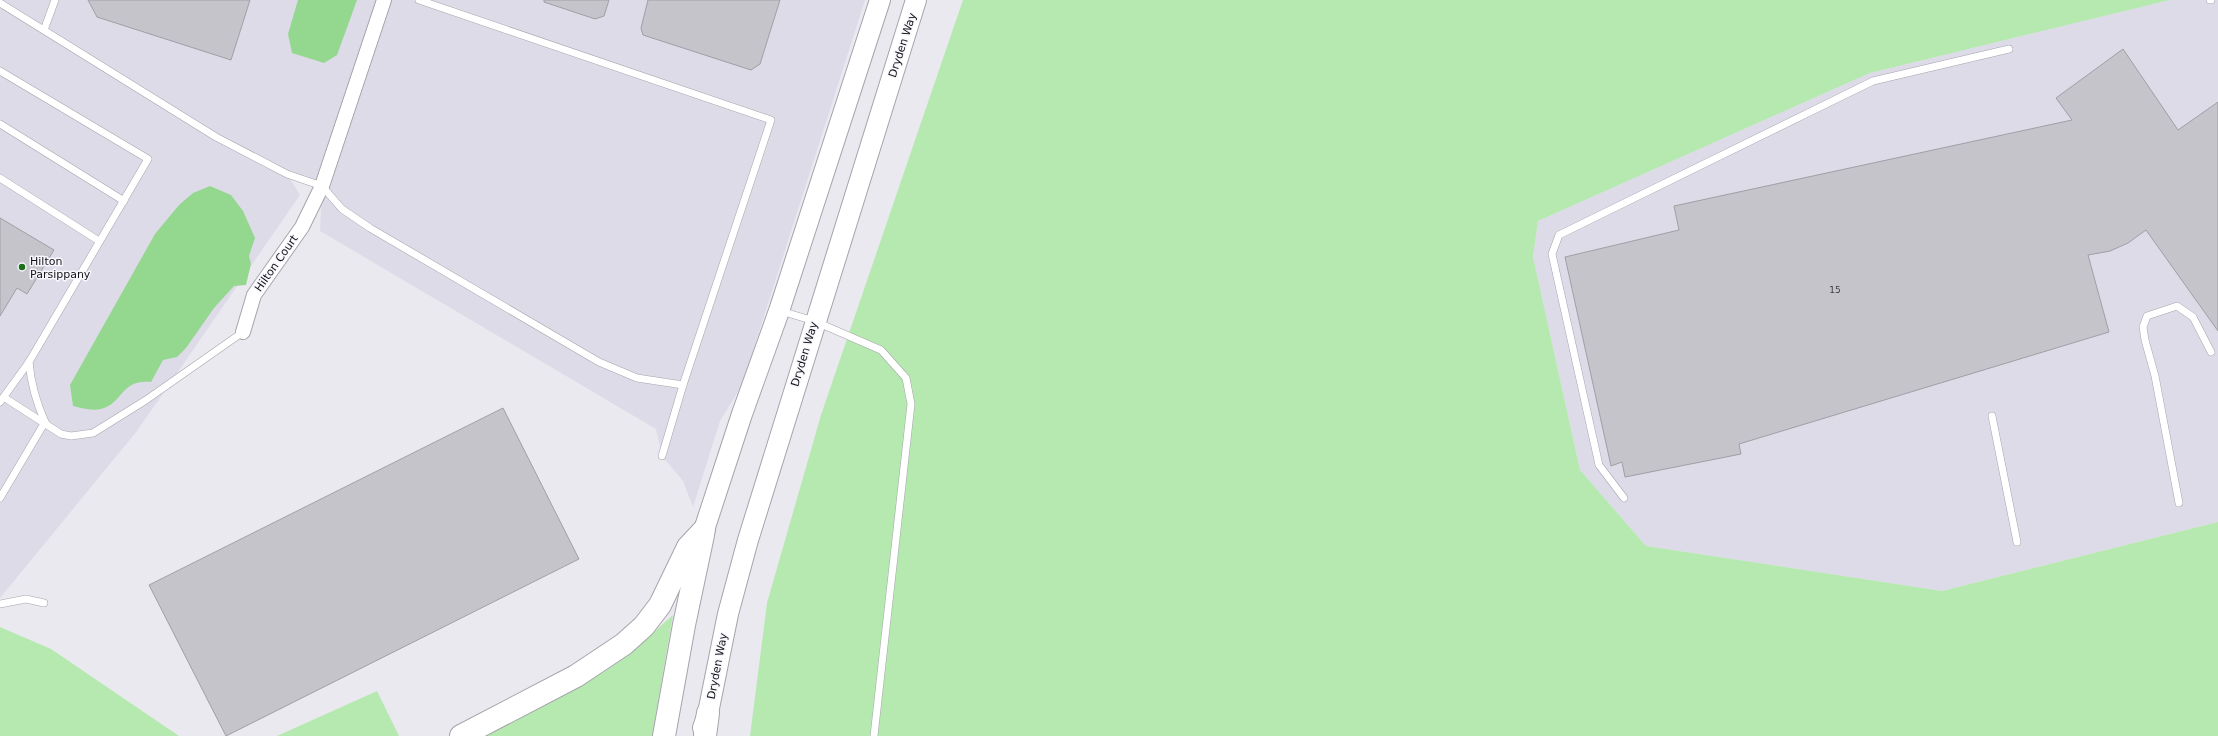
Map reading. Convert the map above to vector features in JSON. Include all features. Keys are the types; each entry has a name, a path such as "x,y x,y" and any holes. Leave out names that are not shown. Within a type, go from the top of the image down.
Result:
{"highway":[{"path":"461,736 576,676 624,644 644,626 660,605 688,547 704,530"},
{"path":"664,736 684,625 704,530"},
{"path":"705,736 708,713"}],"street":[{"name":"Hilton Court","path":"243,332 254,295 302,227 322,186 384,0"},
{"path":"704,530 742,414 779,311 880,0"},
{"name":"Dryden Way","path":"701,736 708,713 728,614 736,584 814,321 916,0"}],"lane":[{"path":"44,30 55,0"},
{"path":"419,0 771,120 683,385 662,456"},
{"path":"0,3 216,137 287,174 322,186 342,209 370,228 599,362 637,378 683,385"},
{"path":"1624,498 1599,465 1552,254 1559,235 1873,81 2009,49"},
{"path":"0,70 148,159 29,362 2,400"},
{"path":"0,124 124,201"},
{"path":"0,178 99,241"},
{"path":"2179,503 2155,376 2143,327 2147,316 2177,306 2194,317 2211,352"},
{"path":"779,311 814,321 881,350 906,378 911,404 874,736"},
{"name":"Hilton Court","path":"2,400 45,422 61,434 71,436 93,433 146,400 243,332"},
{"path":"0,498 45,422 36,402 30,381 29,362"},
{"path":"1992,416 2017,542"},
{"path":"0,604 26,598 44,603"}],"shaded area":[{"path":"0,0 865,0 742,385 720,421 693,507 683,481 662,456 656,429 320,231 322,187 287,174 300,195 137,431 0,598"},
{"path":"298,0 357,0 337,55 324,63 292,53 288,34"},
{"path":"963,0 2170,0 1870,73 1538,221 1533,257 1580,470 1646,546 1942,591 2218,522 2218,736 750,736 767,603 821,415"},
{"path":"2170,0 2218,0 2218,522 1942,591 1646,546 1580,470 1533,257 1538,221 1870,73"},
{"path":"210,186 231,195 243,211 255,238 249,256 251,264 246,285 234,286 214,308 186,348 177,357 163,360 151,382 133,384 114,402 98,410 73,406 70,385 155,234 179,205 193,193"},
{"path":"673,615 652,736 479,736 604,672 627,656"},
{"path":"0,627 51,649 179,736 0,736"},
{"path":"377,691 399,736 277,736"}],"building":[{"path":"88,0 250,0 231,60 97,17"},
{"path":"544,0 609,0 604,16 595,19 544,2"},
{"path":"648,0 780,0 760,64 751,70 643,35 641,28"},
{"path":"2123,49 2178,130 2218,102 2218,331 2146,230 2128,243 2110,251 2088,255 2109,332 1739,444 1741,454 1625,477 1622,462 1611,466 1565,257 1679,230 1674,206 2072,120 2056,98"},
{"name":"Hilton Parsippany","path":"0,218 54,250 27,294 17,288 0,316"},
{"path":"503,408 579,559 226,736 149,585"}],"place":[{"name":"Hilton Parsippany","path":"22,267"}]}
